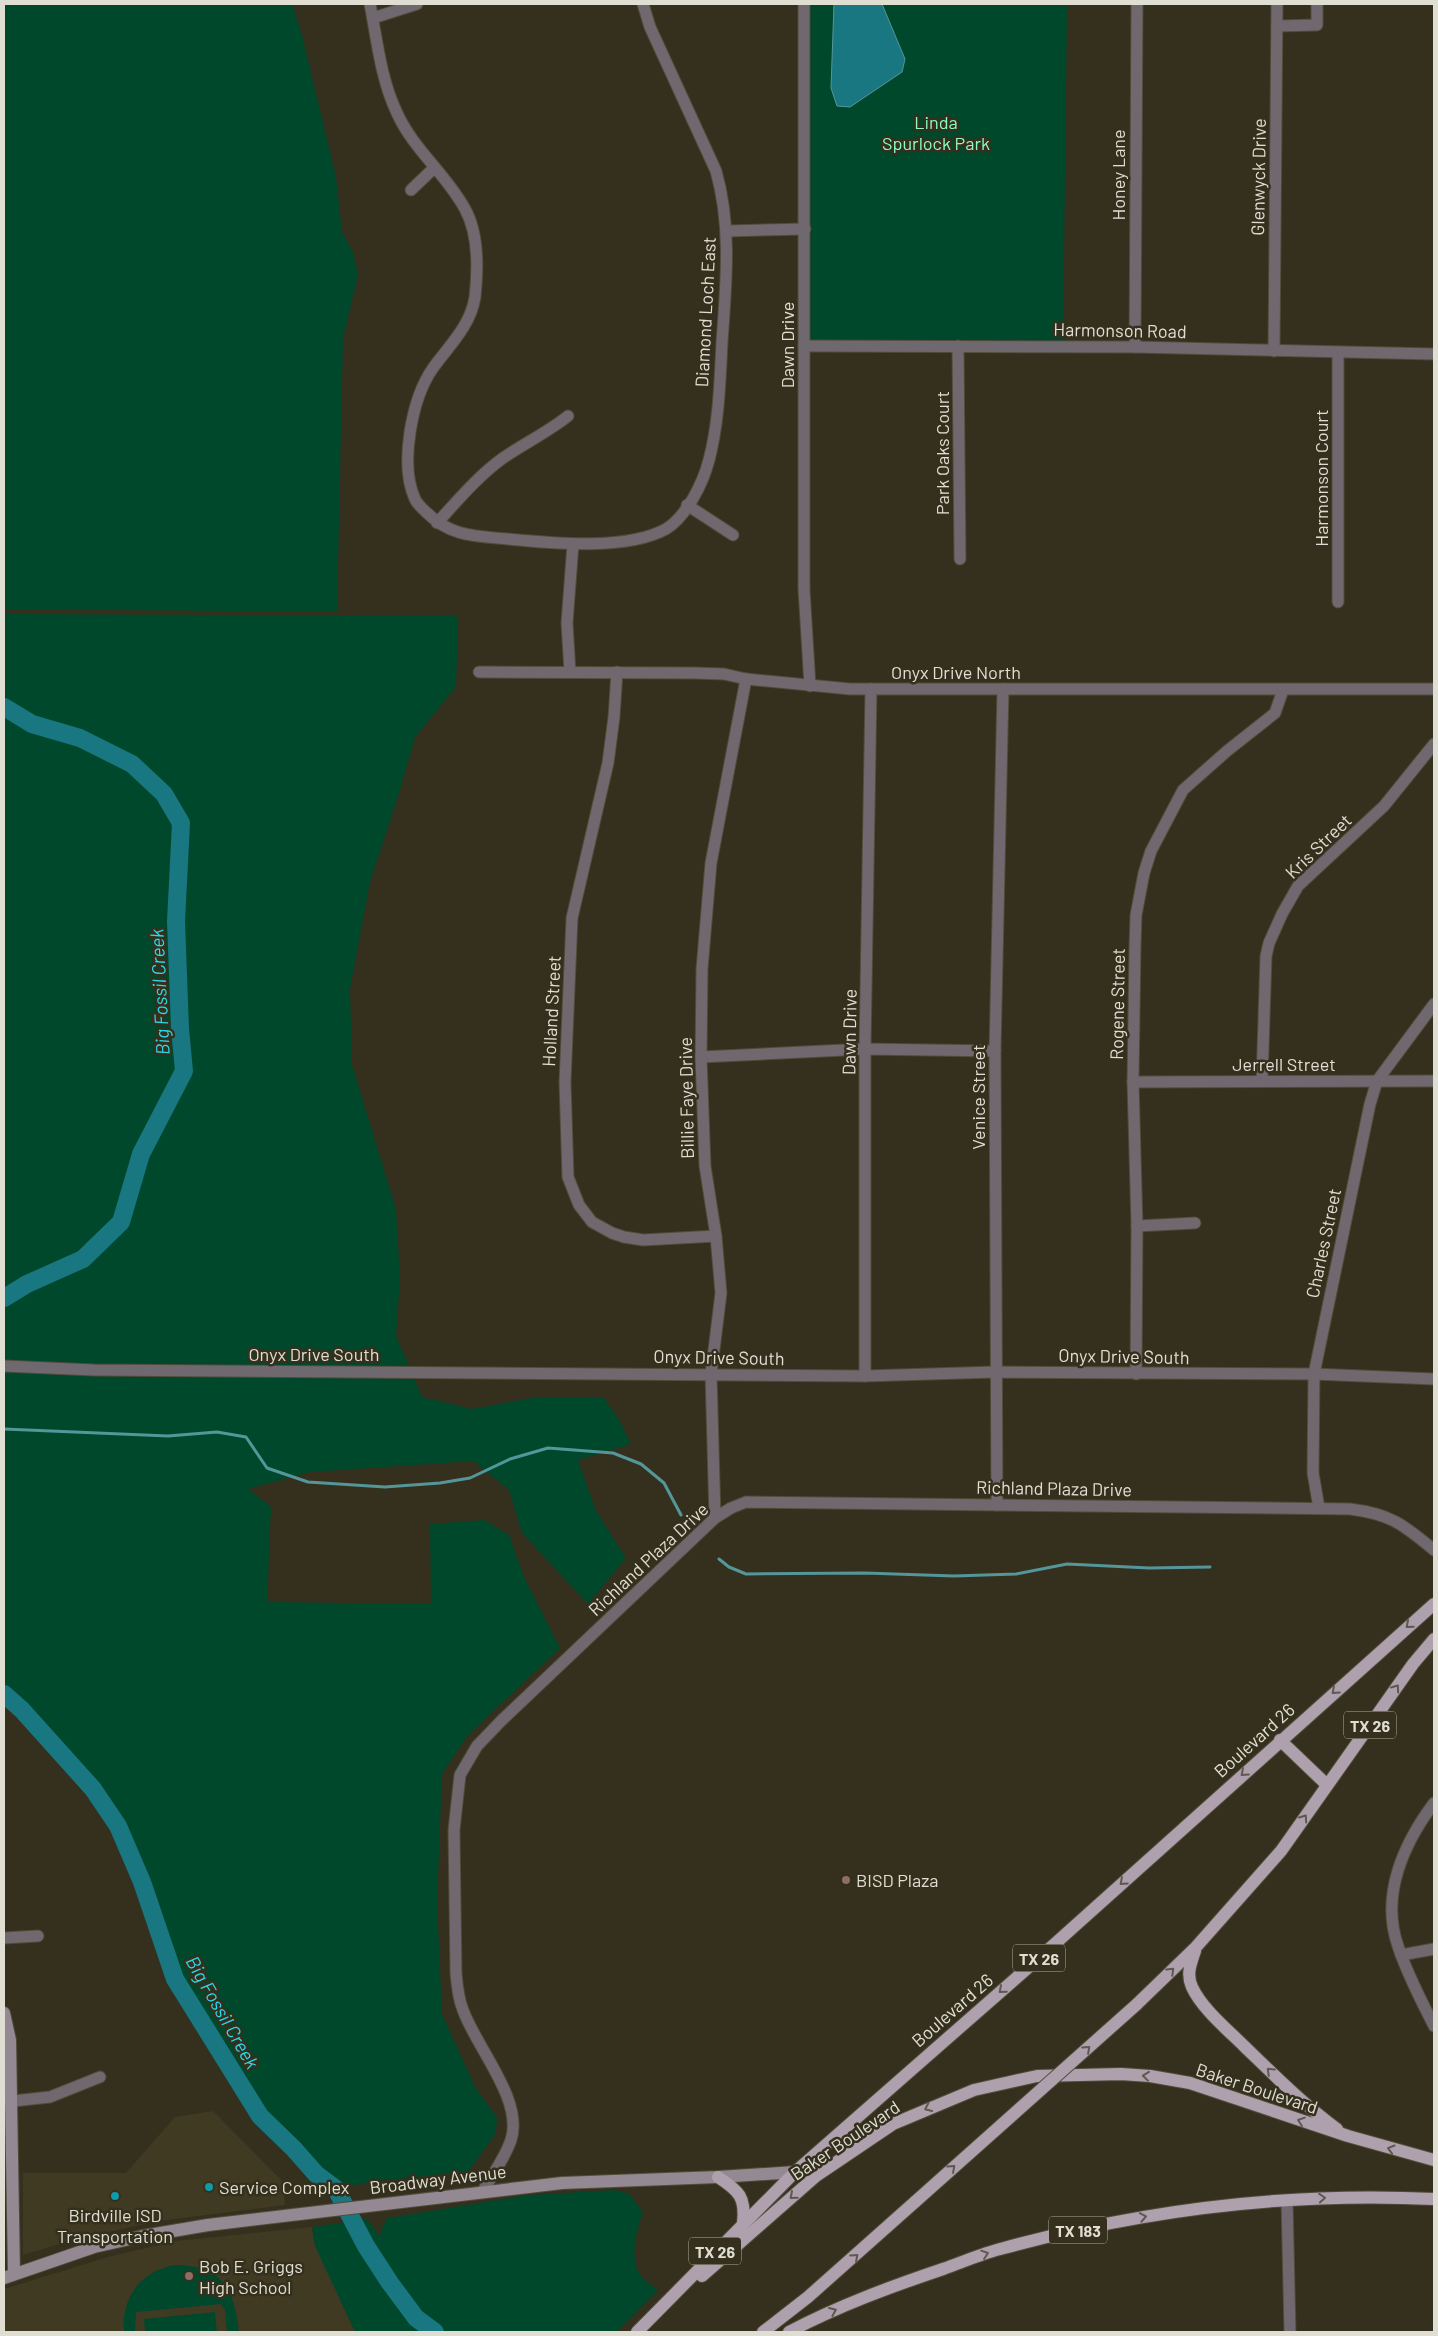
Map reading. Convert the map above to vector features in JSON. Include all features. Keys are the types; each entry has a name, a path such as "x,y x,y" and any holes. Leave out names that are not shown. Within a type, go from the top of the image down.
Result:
{"main road":[{"name":"Boulevard 26","path":"637,2332 795,2172 1039,1958 1280,1740 1434,1604"},
{"name":"TX 26","path":"763,2332 808,2297 1136,2005 1196,1948 1281,1851 1413,1664 1434,1639"},
{"path":"1280,1740 1327,1786"},
{"path":"1196,1948 1188,1971 1191,1986 1196,1994 1234,2037 1310,2110 1348,2136"},
{"path":"4,2013 10,2040 13,2101 9,2276"},
{"name":"Baker Boulevard","path":"637,2332 816,2176 893,2124 974,2090 1037,2076 1120,2074 1150,2076 1202,2087 1348,2136 1434,2160"},
{"name":"Broadway Avenue","path":"9,2276 94,2247 201,2226 483,2190 562,2183 718,2178 795,2172"},
{"path":"718,2178 737,2191 743,2199 745,2207 743,2223"},
{"name":"TX 183","path":"789,2332 890,2287 1002,2248 1148,2216 1215,2206 1339,2197 1434,2199"}],"street":[{"path":"370,4 386,83 397,114 468,213 474,238 476,261 474,299 471,311 452,345 427,378 410,431 408,466 415,499 437,523 487,470 505,457 548,432 568,416"},
{"path":"373,18 418,4"},
{"name":"Diamond Loch East","path":"437,523 446,529 470,536 573,544 639,538 666,529 680,516 697,491 709,460 716,418 724,314 727,231 723,197 716,172 650,27 643,4"},
{"name":"Dawn Drive","path":"804,4 804,589 810,686"},
{"name":"Honey Lane","path":"1135,347 1137,4"},
{"name":"Glenwyck Drive","path":"1274,351 1277,4"},
{"path":"1277,26 1317,25 1317,4"},
{"path":"411,190 434,168"},
{"path":"727,231 805,229"},
{"name":"Harmonson Road","path":"804,346 1135,347 1434,354"},
{"name":"Park Oaks Court","path":"958,346 960,560"},
{"name":"Harmonson Court","path":"1338,353 1338,602"},
{"path":"687,505 733,535"},
{"path":"570,672 567,623 573,544"},
{"name":"Onyx Drive North","path":"479,672 724,674 746,679 810,686 872,689 1434,689"},
{"name":"Holland Street","path":"617,672 608,763 572,918 565,1082 568,1178 579,1205 592,1222 612,1233 644,1240 716,1236"},
{"name":"Billie Faye Drive","path":"715,1518 711,1374 721,1293 716,1236 705,1172 701,1057 702,969 711,863 746,679"},
{"name":"Dawn Drive","path":"865,1376 866,1048 872,689"},
{"name":"Venice Street","path":"997,1505 995,1051 1003,689"},
{"name":"Rogene Street","path":"1136,1374 1137,1226 1134,1082 1136,915 1144,873 1151,851 1171,809 1183,790 1227,751 1275,713 1283,690"},
{"name":"Kris Street","path":"1262,1081 1266,956 1269,943 1282,914 1298,886 1384,806 1434,744"},
{"name":"Charles Street","path":"1319,1508 1313,1473 1314,1374 1370,1104 1377,1081 1434,1004"},
{"path":"701,1057 866,1048 995,1051"},
{"name":"Jerrell Street","path":"1134,1082 1434,1081"},
{"path":"1137,1226 1195,1223"},
{"name":"Onyx Drive South","path":"4,1366 104,1370 865,1376 995,1372 1314,1374 1434,1379"},
{"name":"Richland Plaza Drive","path":"483,2190 511,2141 514,2125 505,2094 463,2010 458,1993 456,1973 454,1830 460,1775 477,1746 501,1721 715,1518 731,1508 746,1502 1350,1508 1375,1512 1403,1525 1434,1550"},
{"path":"1434,1803 1410,1839 1396,1878 1392,1915 1397,1944 1434,2026"},
{"path":"4,1938 38,1936"},
{"path":"1401,1954 1434,1948"},
{"path":"13,2101 50,2097 100,2077"},
{"path":"1287,2201 1290,2332"}],"shaded area":[{"path":"213,2111 283,2182 285,2205 158,2221 73,2240 23,2255 23,2173 126,2173 175,2117"},
{"name":"Bob E. Griggs High School","path":"312,2227 315,2246 376,2332 4,2332 4,2289 108,2257 176,2241"}],"green space":[{"path":"4,4 292,4 302,35 336,177 342,232 353,252 358,275 343,339 337,612 4,609"},
{"name":"Linda Spurlock Park","path":"807,4 1067,4 1063,341 810,339"},
{"path":"4,614 458,616 456,687 415,737 370,882 350,989 352,1065 396,1209 400,1279 396,1336 422,1397 472,1409 538,1397 603,1397 618,1418 631,1444 578,1460 596,1511 626,1558 588,1604 522,1533 509,1490 473,1461 310,1472 248,1489 271,1507 267,1602 431,1604 430,1524 484,1520 509,1535 524,1577 560,1648 467,1736 442,1774 437,1902 442,2014 475,2087 497,2118 496,2133 468,2172 375,2181 336,2189 260,2116 175,1979 142,1882 118,1826 93,1789 22,1710 4,1694"},
{"path":"615,2190 629,2194 643,2212 634,2249 636,2264 642,2276 658,2290 617,2332 355,2332 315,2246 312,2227 367,2219 380,2236 383,2225 388,2218 528,2195"},
{"path":"174,2265 204,2269 223,2282 229,2291 233,2303 239,2332 227,2332 225,2310 221,2304 136,2312 135,2332 124,2332 126,2308 135,2288 151,2274 162,2268"},
{"path":"215,2312 217,2332 145,2332 144,2319"}],"water":[{"path":"834,4 882,4 905,59 902,72 850,107 837,106 831,88"}],"waterway":[{"name":"Big Fossil Creek","path":"4,707 32,724 80,738 132,764 164,794 181,823 176,921 180,1029 184,1071 141,1154 121,1222 83,1259 27,1284 4,1298"},
{"path":"4,1429 168,1436 217,1432 246,1437 267,1468 308,1482 385,1487 440,1483 470,1478 510,1459 548,1448 613,1453 641,1464 664,1483 681,1515"},
{"path":"719,1559 729,1567 746,1574 865,1573 954,1576 1016,1574 1067,1564 1149,1568 1210,1567"},
{"name":"Big Fossil Creek","path":"4,1694 22,1710 93,1789 118,1826 142,1882 175,1979 260,2116 294,2149 316,2174 336,2189 366,2246 390,2283 416,2318 435,2332"}],"place":[{"name":"BISD Plaza","path":"846,1880"},
{"name":"Service Complex","path":"209,2187"},
{"name":"Birdville ISD Transportation","path":"115,2196"},
{"name":"Bob E. Griggs High School","path":"189,2276"}]}
